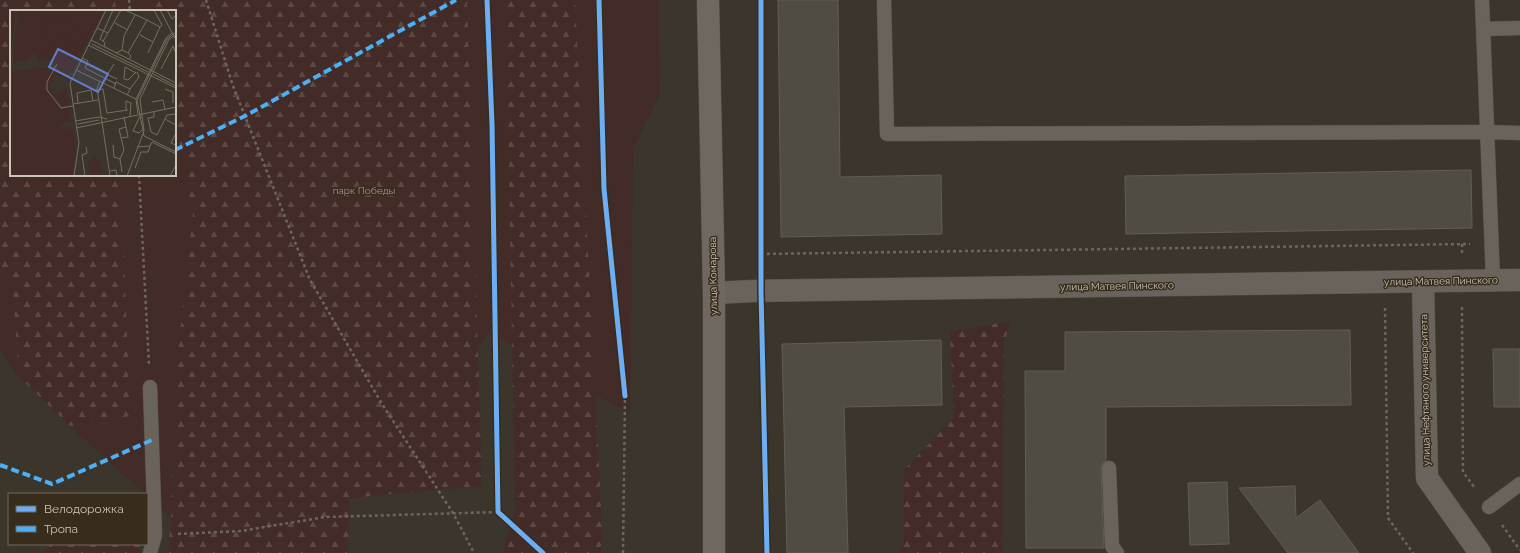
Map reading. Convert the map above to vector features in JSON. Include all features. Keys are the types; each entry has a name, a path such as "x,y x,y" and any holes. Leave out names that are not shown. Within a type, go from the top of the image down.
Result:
{"main road":[{"name":"улица Комарова","path":"708,0 714,293 714,553"}],"street":[{"name":"улица Матвея Пинского","path":"714,293 760,291 1520,280"},
{"name":"улица Нефтяного университета","path":"1423,282 1427,478 1480,553"}],"lane":[{"path":"884,0 887,134 1520,133"},
{"path":"1482,0 1493,280"},
{"path":"1484,29 1520,28"},
{"path":"150,387 155,535 150,553"},
{"path":"1109,468 1112,546 1117,553"},
{"path":"1489,507 1520,484"}],"path":[{"path":"206,0 233,86 310,280 382,404 453,513 474,553"},
{"path":"487,0 492,132 498,512"},
{"path":"139,176 150,387"},
{"path":"1462,244 1463,472 1520,550"},
{"path":"761,254 1492,244"},
{"path":"760,291 761,246"},
{"path":"1384,282 1388,518 1412,553"},
{"path":"623,553 624,388"},
{"path":"155,535 241,531 325,517 498,512 544,553"}],"green space":[{"name":"парк Победы","path":"0,0 658,0 660,93 633,149 630,413 541,367 491,331 422,412 171,518 148,497 148,493 144,493 19,377 0,350"},
{"path":"0,0 115,0 116,10 10,10 10,176 121,176 130,416 70,426 19,377 12,277 0,279"},
{"path":"151,0 467,0 482,486 350,498 348,553 168,553 171,518 176,373 193,213 176,126 176,10 153,10"},
{"path":"506,0 575,0 602,524 601,553 502,553 515,510"},
{"path":"1011,321 1004,342 1002,553 899,553 904,549 904,470 954,418 950,332"},
{"path":"50,545 140,545 140,553 43,553"}],"building":[{"path":"778,0 838,0 840,177 941,175 942,234 781,237"},
{"path":"1471,170 1472,228 1126,234 1125,176"},
{"path":"1350,330 1351,405 1106,407 1106,460 1102,464 1101,468 1104,548 1026,548 1025,371 1065,371 1065,332"},
{"path":"941,340 942,405 844,407 848,553 787,553 782,344"},
{"path":"1493,349 1520,349 1520,407 1494,407"},
{"path":"1227,482 1229,544 1190,545 1188,483"},
{"path":"1295,486 1296,518 1320,500 1359,553 1288,553 1239,488"}],"marked path":[{"path":"176,150 245,116 456,0"},
{"path":"0,465 52,484 152,440"}],"cycle path":[{"path":"487,0 492,124 498,512 543,553"},
{"path":"599,0 604,189 625,396"},
{"path":"761,0 761,291 767,553"}]}
